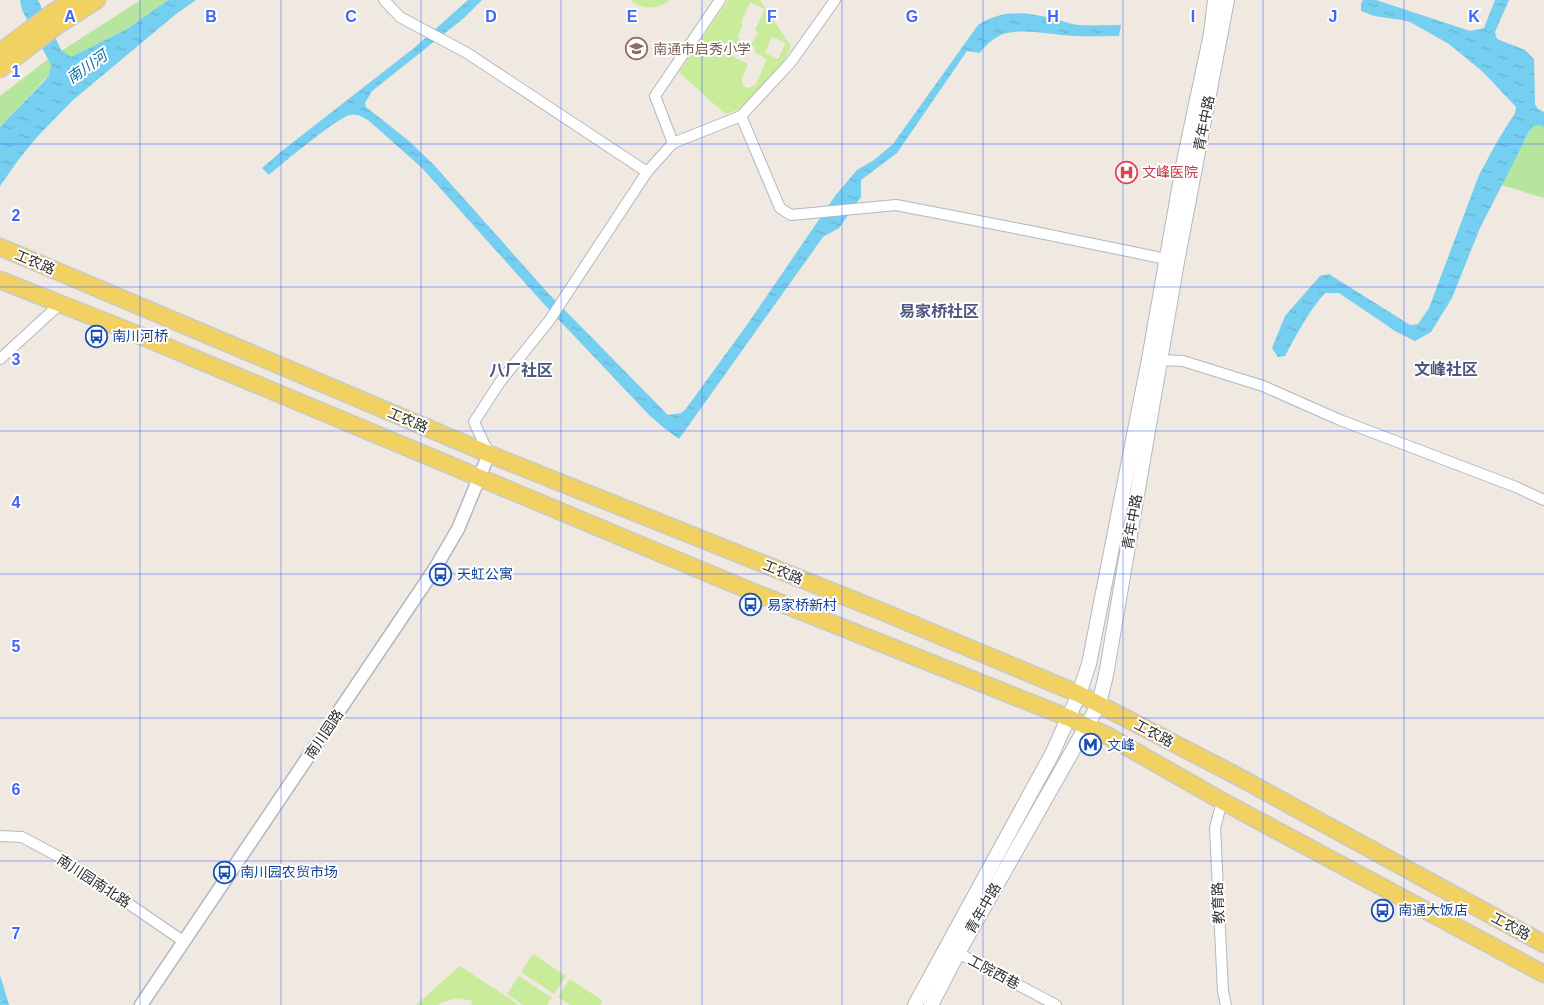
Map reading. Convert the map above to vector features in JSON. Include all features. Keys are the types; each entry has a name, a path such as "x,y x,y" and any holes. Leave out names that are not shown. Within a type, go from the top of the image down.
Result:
{"main road":[{"path":"0,69 73,0"},
{"path":"55,19 97,0"},
{"name":"青年中路","path":"931,1005 958,953 1099,704 1106,675 1160,360 1184,161 1211,34 1223,1"},
{"path":"0,52 31,38"},
{"name":"工农路","path":"0,247 489,454 872,608 1079,694 1237,776 1544,944"},
{"name":"青年中路","path":"915,1005 1052,754 1079,694 1089,664 1172,261"},
{"name":"工农路","path":"0,280 129,331 753,592 1087,726 1222,801 1544,974"}],"street":[{"path":"384,0 400,17 467,53 647,172"},
{"path":"673,143 655,96 720,0"},
{"path":"489,454 474,422 500,382 551,318 647,172 673,143 741,116 791,62 835,0"},
{"path":"741,116 780,208 791,215 896,205 1172,261"},
{"path":"0,359 60,304"},
{"path":"1160,360 1183,361 1263,386 1340,420 1516,487 1544,500"},
{"name":"南川园路","path":"141,1005 434,570 458,530 489,454"},
{"name":"教育路","path":"1222,801 1215,828 1223,991 1226,1005"},
{"name":"南川园南北路","path":"0,836 22,837 65,860 183,941"},
{"name":"工院西巷","path":"958,953 1056,1005"}],"green space":[{"path":"141,0 168,0 127,29 83,51 45,79 0,127 0,96 47,60"},
{"path":"630,0 670,0 660,6 650,8 640,6"},
{"path":"728,0 760,0 791,46 784,62 741,109 725,114 679,72","holes":["750,2 765,9 755,30 758,32 751,45 756,48 754,52 767,59 756,84 749,88 744,87 741,80 748,64 732,56 740,40 737,38","772,37 786,43 778,59 765,53"]},
{"path":"1544,112 1544,198 1501,185 1533,126"},
{"path":"533,954 566,976 554,994 521,972"},
{"path":"460,966 519,1005 471,1005 473,1001 458,998 437,1005 416,1005"},
{"path":"519,976 552,998 547,1005 523,1005 507,994"},
{"path":"570,979 603,1001 600,1005 570,1005 558,997"}],"water":[{"name":"南川河","path":"20,0 38,0 61,50 71,57 127,29 168,0 196,0 176,14 72,101 38,136 0,186 0,127 49,76 51,65 22,10"},
{"path":"468,0 482,0 464,18 372,91 365,103 366,107 409,141 434,165 548,293 668,415 681,413 685,410 749,322 835,196 857,170 874,160 893,144 978,25 996,16 1023,13 1078,25 1121,25 1119,36 1010,32 993,39 980,53 967,51 897,153 861,180 861,197 839,228 823,237 679,439 649,415 542,302 422,168 368,120 350,115 334,124 269,175 262,168 414,48"},
{"path":"1363,0 1376,0 1470,31 1484,28 1495,0 1509,0 1495,32 1497,39 1525,50 1534,59 1535,104 1538,109 1544,112 1544,127 1540,125 1533,126 1529,132 1480,228 1452,298 1431,332 1415,341 1395,331 1339,293 1325,293 1308,315 1285,356 1278,357 1272,348 1285,316 1320,276 1329,274 1410,325 1418,324 1429,308 1479,175 1515,113 1516,107 1483,72 1449,44 1410,22 1374,16 1361,11"},
{"path":"0,975 9,1005 0,1005"}],"place":[{"name":"南通市启秀小学","path":"637,49"},
{"name":"文峰医院","path":"1126,172"},
{"name":"南川河桥","path":"96,336"},
{"name":"天虹公寓","path":"441,574"},
{"name":"易家桥新村","path":"751,605"},
{"name":"文峰","path":"1091,745"},
{"name":"南川园农贸市场","path":"224,872"},
{"name":"南通大饭店","path":"1382,910"}],"district":[{"name":"易家桥社区","path":"939,311"},
{"name":"文峰社区","path":"1446,369"},
{"name":"八厂社区","path":"521,370"}]}
